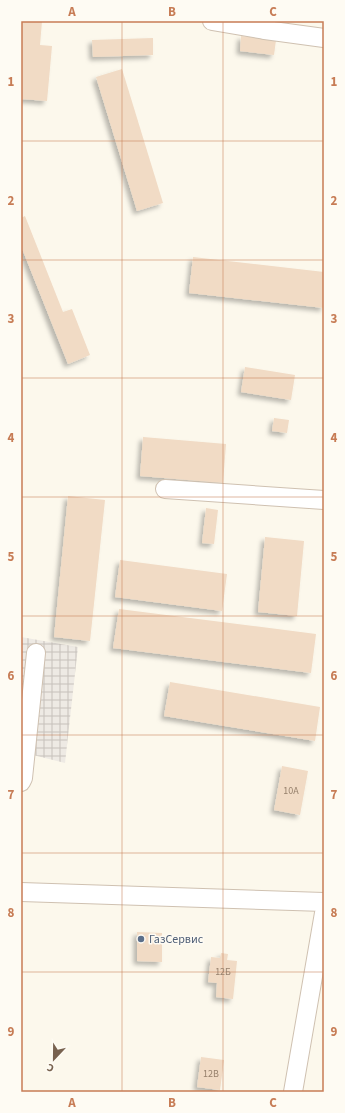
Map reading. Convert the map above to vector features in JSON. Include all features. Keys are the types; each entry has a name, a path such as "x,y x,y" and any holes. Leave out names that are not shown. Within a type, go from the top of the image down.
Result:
{"street":[{"path":"212,21 266,25 324,38"},
{"path":"165,489 324,500"},
{"path":"21,782 23,778 36,653"},
{"path":"21,892 324,902"},
{"path":"292,1092 324,913"}],"shaded area":[{"path":"21,637 78,647 65,763 21,752"}],"building":[{"path":"21,21 42,21 40,45 52,46 47,101 21,99"},
{"path":"241,36 276,40 274,55 240,51"},
{"path":"153,38 153,55 93,57 92,40"},
{"path":"122,69 163,203 137,211 96,77"},
{"path":"25,216 63,312 72,309 90,355 68,364 21,246 21,218"},
{"path":"193,257 324,272 324,308 189,293"},
{"path":"245,367 295,375 291,400 241,392"},
{"path":"274,418 289,420 287,433 272,431"},
{"path":"143,437 226,444 223,483 140,476"},
{"path":"68,496 105,500 90,641 54,637"},
{"path":"206,508 218,510 214,544 202,543"},
{"path":"265,537 304,541 297,616 258,612"},
{"path":"120,560 227,574 222,611 115,597"},
{"path":"119,609 316,634 311,673 113,648"},
{"path":"170,682 320,707 315,741 164,716"},
{"path":"282,766 308,771 300,815 274,810"},
{"path":"137,932 162,933 162,962 137,961"},
{"path":"221,953 228,954 227,960 237,961 233,999 216,997 217,983 208,982 211,957 220,958"},
{"path":"201,1057 224,1060 220,1090 197,1087"}],"place":[{"name":"ГазСервис","path":"141,939"}]}
